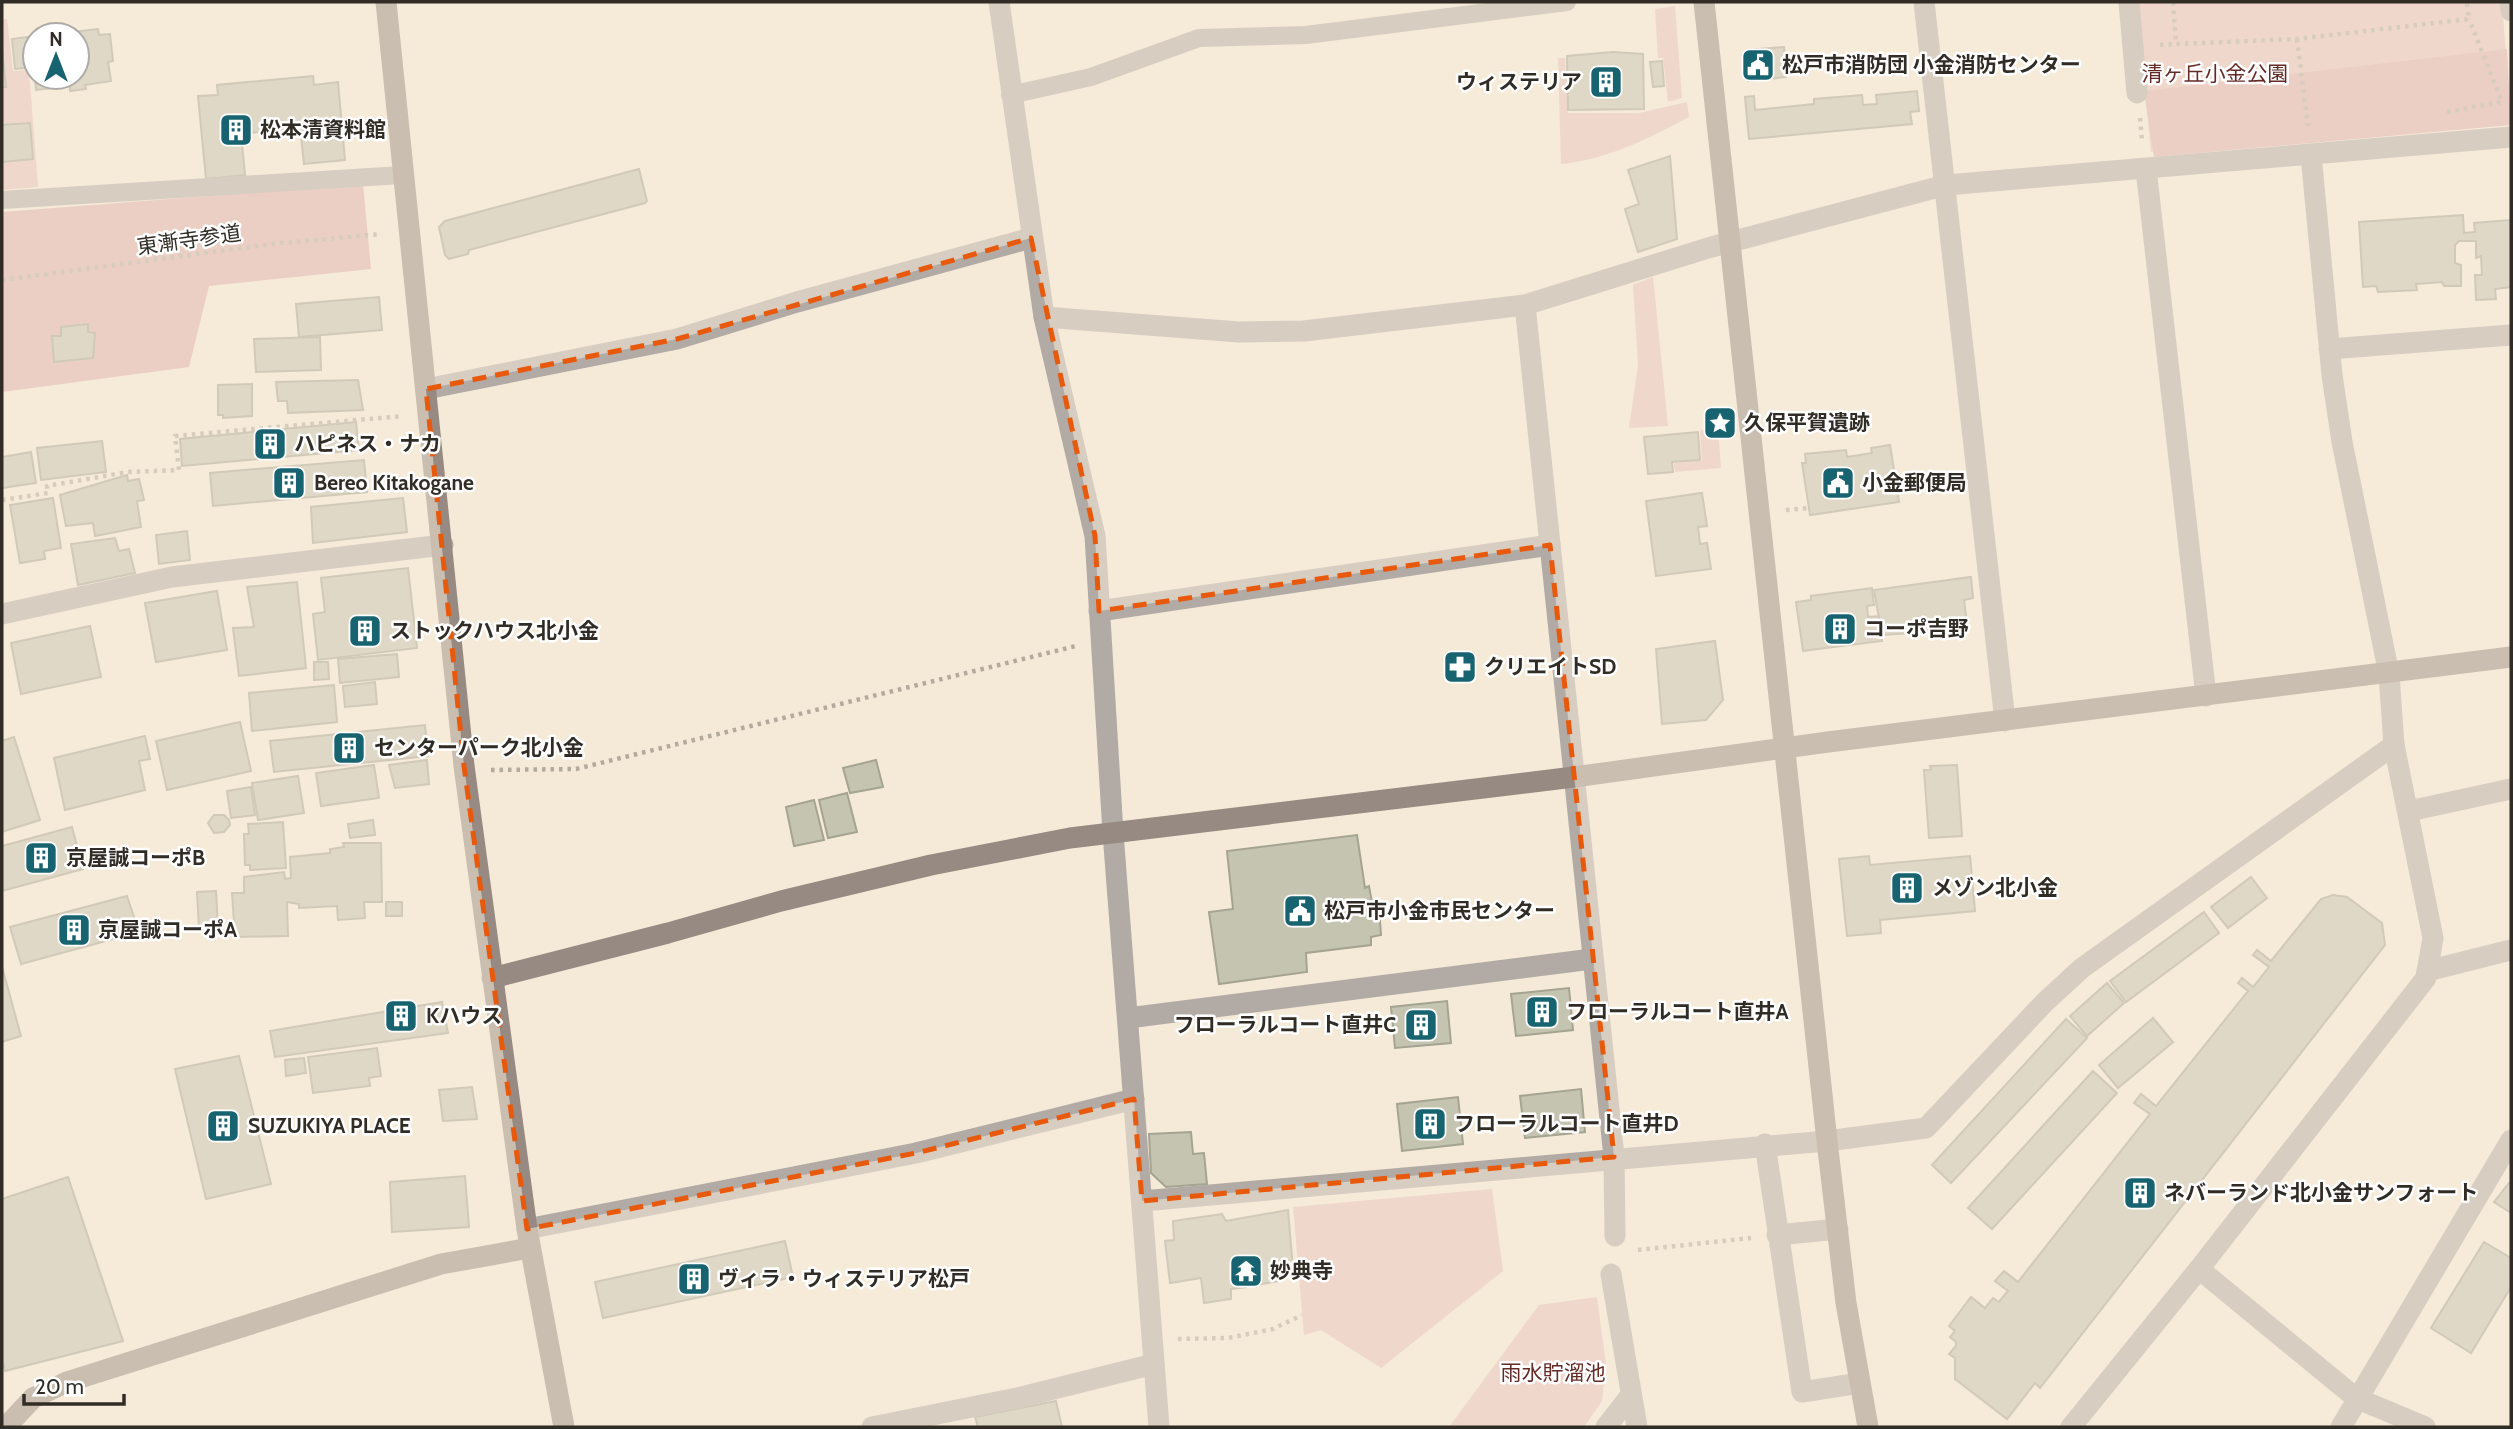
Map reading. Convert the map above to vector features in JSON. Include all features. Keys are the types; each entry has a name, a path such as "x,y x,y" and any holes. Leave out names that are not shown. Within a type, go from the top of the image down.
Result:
{"street":[{"path":"386,2 464,766 528,1239 564,1427"},
{"path":"999,2 1010,95 1044,317 1095,536 1113,833 1158,1427"},
{"path":"1704,2 1827,1141 1868,1427"},
{"path":"1924,2 2004,721"},
{"path":"2129,2 2137,93"},
{"path":"2510,2 2511,11"},
{"path":"1044,317 1239,332 1304,331 1525,305 1731,242 1946,185 2511,136"},
{"path":"2071,1427 2199,1269 2426,978 2433,938 2394,745 2389,674 2342,442 2329,348 2311,155"},
{"path":"2146,169 2206,696"},
{"path":"426,389 677,339 797,302 1031,238"},
{"path":"1525,305 1591,959 1614,1157 1620,1244"},
{"path":"2329,348 2511,335"},
{"path":"2,614 172,577 443,545"},
{"path":"1099,611 1550,545"},
{"path":"492,978 931,864 1113,833 2511,657"},
{"path":"1142,1201 1614,1157 1827,1141 1926,1128 2045,1002 2082,968 2394,745"},
{"path":"2409,811 2511,789"},
{"path":"2427,971 2511,950"},
{"path":"1128,1018 1591,959"},
{"path":"6,1427 33,1398 67,1382 441,1264 528,1239 916,1153 1134,1099"},
{"path":"2341,1427 2511,1140"},
{"path":"1765,1144 1802,1392 1860,1383"},
{"path":"1777,1235 1838,1229"},
{"path":"2199,1269 2356,1398 2425,1427"},
{"path":"1611,1275 1637,1427"},
{"path":"873,1427 1017,1398 1154,1364"},
{"path":"1606,1427 1631,1395"}],"lane":[{"path":"1010,95 1091,77 1199,38 1306,35 1567,2"},
{"path":"2,200 402,175"}],"path":[{"path":"2173,2 2176,44 2297,38 2469,19"},
{"path":"2467,2 2469,19 2499,91"},
{"path":"2297,38 2311,155"},
{"path":"2137,93 2146,169"},
{"name":"東漸寺参道","path":"2,280 273,244 381,233"},
{"path":"2,500 48,494 47,486 128,472 179,470 175,436 404,416"},
{"path":"1779,511 1809,508"},
{"path":"486,769 576,769 1101,640"},
{"path":"1620,1244 1777,1235"},
{"path":"1152,1340 1228,1338 1273,1329 1303,1315"}],"highlighted area":[{"path":"1031,238 1095,536 1099,611 1550,545 1614,1157 1142,1201 1134,1099 916,1153 527,1229 464,766 426,389 677,339"}],"green space":[{"name":"清ヶ丘小金公園","path":"2136,2 2502,2 2511,120 2151,152"},
{"path":"1675,6 1682,98 1668,102 1663,58 1658,58 1655,9"},
{"path":"2,19 7,19 13,71 21,70 21,91 31,91 38,187 2,190"},
{"path":"1558,58 1565,58 1568,113 1639,113 1687,102 1689,117 1612,153 1561,164"},
{"path":"1653,277 1668,426 1629,428 1638,365 1633,285"},
{"path":"1718,428 1721,468 1675,472 1674,463 1702,461 1700,430"},
{"path":"1492,1189 1503,1271 1381,1368 1321,1330 1304,1335 1293,1207"},
{"name":"雨水貯溜池","path":"1597,1297 1606,1365 1602,1401 1584,1427 1449,1427 1539,1305"}],"shaded area":[{"path":"2507,49 2511,125 2154,157 2144,91"},
{"path":"363,184 371,269 209,286 189,367 2,392 2,212"}],"building":[{"path":"98,29 99,35 110,34 113,61 108,62 111,81 91,84 91,30"},
{"path":"21,38 21,68 15,69 12,39"},
{"path":"2,47 6,87 2,87"},
{"path":"1784,47 1786,77 1748,81 1743,55 1746,50"},
{"name":"ウィステリア","path":"1613,52 1643,54 1644,109 1568,110 1567,56"},
{"path":"1662,61 1664,86 1653,87 1650,62"},
{"name":"松本清資料館","path":"313,76 314,85 338,82 345,160 304,164 300,127 241,134 245,175 206,179 198,96 218,95 217,85"},
{"path":"1917,91 1919,111 1910,112 1912,124 1749,139 1745,97 1754,96 1755,110 1814,104 1814,99 1862,95 1863,105 1877,104 1876,95"},
{"path":"30,123 33,159 2,162 2,125"},
{"path":"1670,156 1677,239 1638,252 1625,209 1639,204 1628,170"},
{"path":"639,169 647,201 645,203 469,250 468,254 449,259 445,255 439,227 445,221"},
{"path":"2463,215 2464,233 2475,232 2474,223 2511,220 2511,287 2495,289 2496,299 2476,300 2475,275 2482,275 2481,256 2476,258 2476,241 2459,241 2455,245 2455,263 2461,265 2461,286 2444,286 2442,282 2416,284 2417,290 2378,292 2376,286 2363,287 2359,222"},
{"path":"379,297 382,330 299,337 296,304"},
{"path":"88,324 88,332 95,333 93,358 54,362 52,336 61,336 61,327"},
{"path":"320,337 321,370 256,372 254,339"},
{"path":"358,380 363,410 288,413 287,401 278,401 276,382"},
{"path":"252,384 252,416 223,418 223,415 218,415 218,385"},
{"name":"ハピネス・ナカ","path":"356,422 359,450 182,466 180,439"},
{"path":"1698,432 1700,460 1672,462 1673,472 1648,474 1644,437"},
{"path":"102,441 106,472 41,480 37,448"},
{"path":"1890,445 1899,502 1810,515 1802,463 1806,463 1805,454 1846,450 1847,457 1872,453 1871,448"},
{"path":"31,452 36,483 2,488 2,457"},
{"name":"Bereo Kitakogane","path":"364,460 367,492 213,506 210,473"},
{"path":"127,475 128,481 139,479 144,500 137,501 141,527 95,536 93,523 66,526 60,495"},
{"path":"1702,493 1707,526 1698,527 1700,544 1707,543 1711,569 1656,576 1646,501"},
{"path":"53,498 61,548 44,551 45,559 20,563 10,505"},
{"path":"403,498 407,532 313,543 311,507"},
{"path":"187,531 190,560 159,564 156,535"},
{"path":"115,538 119,551 129,549 135,573 78,585 71,544"},
{"name":"ストックハウス北小金","path":"408,568 417,648 318,660 313,614 325,612 321,578"},
{"path":"1971,577 1973,598 1964,600 1967,624 1927,629 1928,632 1882,635 1874,590"},
{"path":"297,582 306,668 239,676 233,628 254,627 247,587"},
{"name":"コーポ吉野","path":"1872,588 1874,605 1867,606 1868,617 1879,616 1882,641 1803,651 1796,602 1811,600 1811,596"},
{"path":"217,591 227,650 156,662 145,603"},
{"path":"90,626 101,677 21,694 11,643"},
{"path":"1715,641 1723,700 1706,720 1662,724 1656,649"},
{"path":"397,654 399,677 340,683 338,659"},
{"path":"314,662 328,662 329,679 314,680"},
{"path":"375,682 377,704 345,707 343,686"},
{"path":"334,685 337,722 252,731 249,693"},
{"path":"240,722 251,771 167,790 156,741"},
{"name":"センターパーク北小金","path":"425,725 428,756 274,772 270,741"},
{"path":"145,736 150,759 139,761 145,790 65,810 54,758"},
{"path":"14,737 40,820 2,832 2,741"},
{"path":"427,760 429,784 395,788 389,765"},
{"path":"876,760 883,787 850,793 843,768"},
{"path":"374,765 379,798 321,806 316,773"},
{"path":"1957,765 1962,836 1929,838 1924,770 1931,770 1930,766"},
{"path":"298,776 304,813 258,820 252,783"},
{"path":"251,787 255,815 231,818 227,791"},
{"path":"847,793 857,832 828,838 819,800"},
{"path":"814,800 824,840 794,846 786,807"},
{"path":"214,815 224,815 229,820 230,825 224,832 214,833 208,823"},
{"path":"373,820 375,835 350,838 348,824"},
{"path":"283,822 286,868 250,870 250,865 245,865 244,834 249,834 248,824"},
{"name":"京屋誠コーポB","path":"72,827 83,869 2,891 2,846"},
{"name":"松戸市小金市民センター","path":"1357,835 1365,888 1369,886 1373,908 1379,907 1381,935 1371,937 1371,945 1306,953 1307,972 1219,984 1209,912 1233,909 1227,851"},
{"path":"343,843 381,843 382,902 364,902 365,918 338,920 337,906 299,908 299,904 287,902 288,936 235,937 232,893 244,893 244,877 284,872 285,879 291,878 290,857 330,853 330,849 344,847"},
{"name":"メゾン北小金","path":"1869,856 1870,865 1970,856 1975,911 1880,920 1881,933 1847,936 1839,859"},
{"path":"2251,877 2267,898 2228,928 2211,907"},
{"path":"216,891 218,928 199,929 197,892"},
{"name":"ネバーランド北小金サンフォート","path":"2333,895 2347,897 2382,923 2385,945 2040,1388 2035,1383 2007,1419 1955,1379 1955,1358 1949,1354 1956,1346 1956,1342 1950,1337 1955,1331 1949,1326 1971,1297 1985,1308 1993,1298 1999,1302 2008,1291 1995,1281 2004,1271 2018,1282 2150,1114 2134,1103 2141,1094 2156,1106 2248,991 2238,983 2242,978 2253,987 2269,967 2253,955 2257,950 2271,961 2321,899"},
{"name":"京屋誠コーポA","path":"127,896 139,932 21,964 10,927"},
{"path":"386,902 402,902 402,916 386,916"},
{"path":"2204,912 2219,933 2126,1002 2110,981"},
{"path":"2,967 21,1036 2,1042"},
{"path":"2107,983 2124,1003 2087,1036 2070,1016"},
{"name":"フローラルコート直井A","path":"1569,988 1573,1030 1516,1036 1511,994"},
{"name":"フローラルコート直井C","path":"1447,1001 1451,1043 1395,1048 1391,1007"},
{"name":"Kハウス","path":"442,1002 448,1033 275,1057 270,1031"},
{"path":"2153,1018 2173,1042 2118,1088 2099,1065"},
{"path":"2066,1019 2087,1038 1951,1183 1932,1165"},
{"path":"377,1048 381,1076 369,1078 370,1086 313,1093 308,1057"},
{"name":"SUZUKIYA PLACE","path":"239,1056 271,1184 206,1199 175,1069"},
{"path":"304,1058 306,1073 286,1076 285,1060"},
{"path":"2093,1071 2117,1093 1992,1229 1968,1208"},
{"path":"472,1087 477,1119 443,1121 439,1090"},
{"path":"1581,1089 1585,1132 1525,1138 1520,1096"},
{"name":"フローラルコート直井D","path":"1458,1097 1463,1144 1402,1151 1397,1104"},
{"path":"1191,1132 1193,1154 1204,1153 1207,1184 1166,1187 1151,1173 1149,1134"},
{"path":"465,1176 469,1227 392,1232 390,1182"},
{"path":"68,1177 123,1341 5,1371 2,1358 2,1199"},
{"path":"2509,1183 2511,1184 2511,1213 2494,1202"},
{"path":"1288,1210 1293,1269 1279,1271 1280,1281 1255,1285 1254,1275 1247,1276 1246,1287 1231,1289 1231,1299 1204,1303 1201,1278 1170,1283 1165,1241 1174,1240 1173,1221 1222,1214 1226,1221"},
{"name":"ヴィラ・ウィステリア松戸","path":"785,1241 793,1277 603,1318 595,1282"},
{"path":"2484,1242 2511,1258 2511,1287 2471,1353 2431,1328"},
{"path":"1056,1401 1062,1427 978,1427 975,1417"}],"place":[{"name":"松戸市消防団 小金消防センター","path":"1758,65"},
{"name":"ウィステリア","path":"1606,82"},
{"name":"松本清資料館","path":"236,130"},
{"name":"久保平賀遺跡","path":"1720,423"},
{"name":"ハピネス・ナカ","path":"270,444"},
{"name":"Bereo Kitakogane","path":"289,483"},
{"name":"小金郵便局","path":"1838,483"},
{"name":"コーポ吉野","path":"1840,629"},
{"name":"ストックハウス北小金","path":"365,631"},
{"name":"クリエイトSD","path":"1460,667"},
{"name":"センターパーク北小金","path":"349,748"},
{"name":"京屋誠コーポB","path":"41,858"},
{"name":"メゾン北小金","path":"1907,888"},
{"name":"松戸市小金市民センター","path":"1300,911"},
{"name":"京屋誠コーポA","path":"74,930"},
{"name":"フローラルコート直井A","path":"1542,1012"},
{"name":"Kハウス","path":"401,1016"},
{"name":"フローラルコート直井C","path":"1421,1025"},
{"name":"フローラルコート直井D","path":"1430,1124"},
{"name":"SUZUKIYA PLACE","path":"223,1126"},
{"name":"ネバーランド北小金サンフォート","path":"2140,1193"},
{"name":"妙典寺","path":"1246,1271"},
{"name":"ヴィラ・ウィステリア松戸","path":"694,1279"}]}
